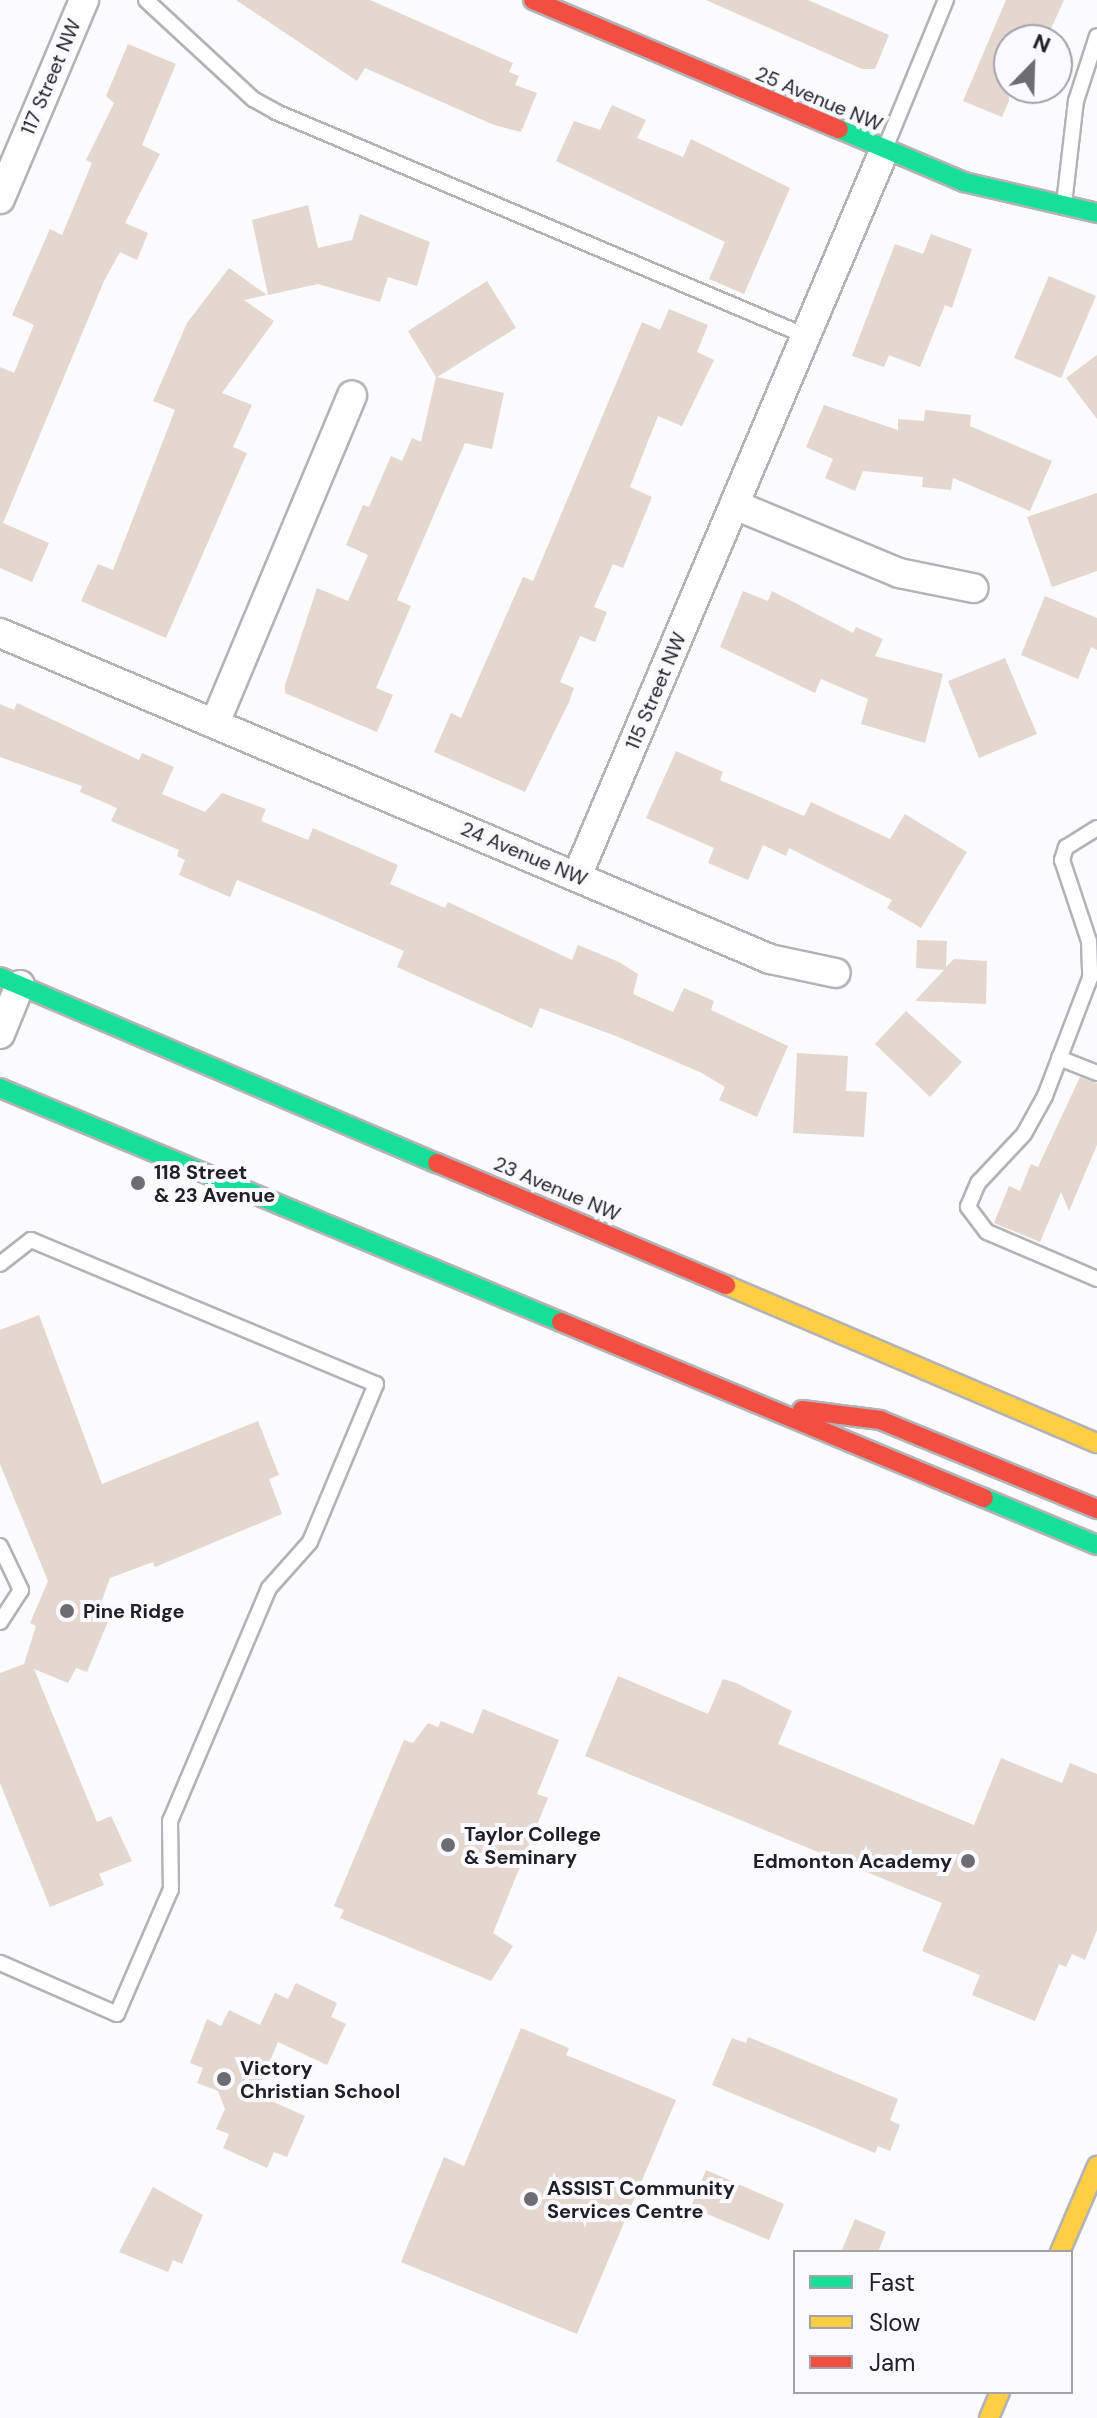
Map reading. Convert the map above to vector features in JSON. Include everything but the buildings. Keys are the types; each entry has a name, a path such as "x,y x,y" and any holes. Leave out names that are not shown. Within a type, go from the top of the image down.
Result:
{"main road":[{"name":"25 Avenue NW","path":"533,0 581,10 884,151 964,182 1063,209 1097,213"},
{"name":"23 Avenue NW","path":"10,981 1097,1443"},
{"path":"0,1088 746,1403 1097,1545"},
{"path":"746,1403 880,1420 1097,1509"},
{"path":"1061,2250 1094,2180"},
{"path":"989,2418 999,2394"}],"street":[{"name":"117 Street NW","path":"0,199 84,0"},
{"name":"115 Street NW","path":"577,876 884,151"},
{"path":"215,723 352,395"},
{"path":"735,505 899,573 973,588"},
{"name":"24 Avenue NW","path":"0,633 782,964 836,973"},
{"path":"0,1034 10,981"}],"lane":[{"path":"146,0 253,99 276,112 806,336"},
{"path":"884,151 946,0"},
{"path":"1063,209 1076,101 1097,36"},
{"path":"1097,828 1066,847 1062,860 1089,941 1090,978 1059,1058 1024,1134 978,1183 968,1207 987,1232 1097,1279"},
{"path":"1059,1058 1097,1073"},
{"path":"0,1264 31,1240 376,1384 310,1542 269,1588 170,1821 171,1889 117,2014 0,1963"},
{"path":"0,1546 21,1590 0,1622"}],"traffic: fast":[{"path":"839,129 964,182 1097,213"},
{"path":"0,977 437,1163"},
{"path":"0,1088 561,1322"},
{"path":"984,1498 1097,1545"}],"traffic: slow":[{"path":"726,1285 1097,1443"},
{"path":"1061,2250 1097,2166"},
{"path":"989,2418 999,2394"}],"traffic: jam":[{"path":"533,0 839,129"},
{"path":"437,1163 726,1285"},
{"path":"561,1322 984,1498"},
{"path":"802,1410 880,1420 1097,1509"}],"place":[{"name":"118 Street & 23 Avenue","path":"138,1183"},
{"name":"Pine Ridge","path":"67,1611"},
{"name":"Taylor College & Seminary","path":"448,1845"},
{"name":"Edmonton Academy","path":"968,1861"},
{"name":"Victory Christian School","path":"224,2079"},
{"name":"ASSIST Community Services Centre","path":"531,2199"}]}
